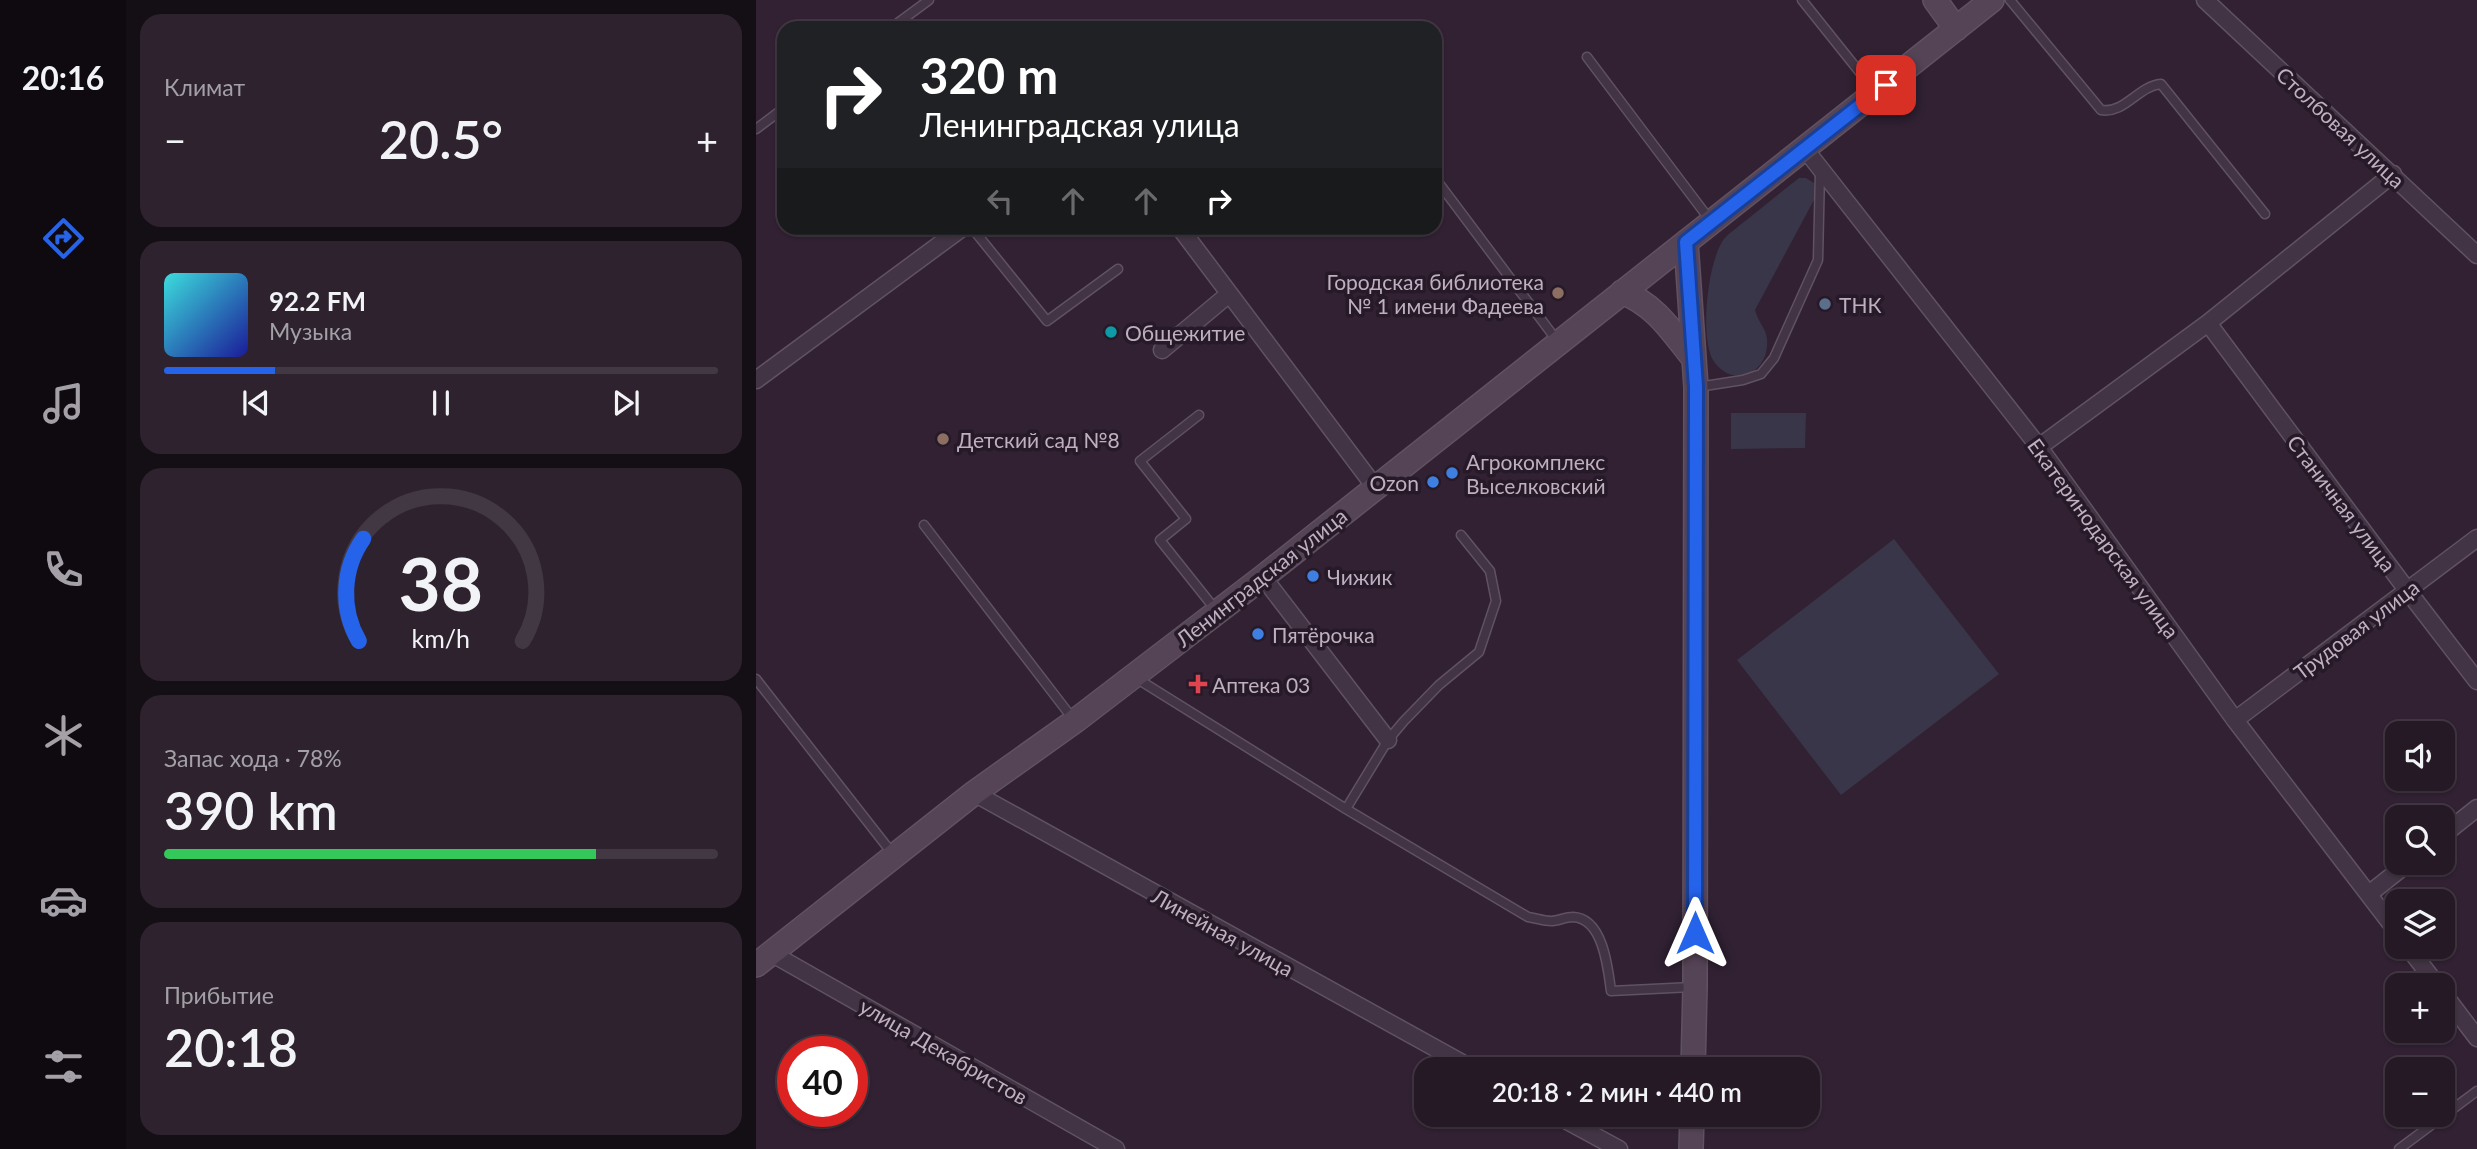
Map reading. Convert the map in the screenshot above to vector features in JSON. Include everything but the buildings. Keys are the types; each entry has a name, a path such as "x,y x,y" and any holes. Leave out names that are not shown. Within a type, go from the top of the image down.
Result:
{"street":[{"path":"1935,0 1956,29"},
{"name":"Ленинградская улица","path":"764,959 974,793 1074,721 1263,577 1992,0"},
{"name":"Столбовая улица","path":"2205,0 2477,255"},
{"name":"Екатеринодарская улица","path":"1805,149 2039,447 2235,720 2385,916"},
{"path":"2039,447 2208,323 2393,174"},
{"path":"756,380 953,235"},
{"path":"1185,235 1375,487"},
{"path":"1686,242 1696,387 1693,1057"},
{"path":"1622,292 1641,299 1653,309 1694,359"},
{"path":"1162,350 1229,294"},
{"name":"Станичная улица","path":"2208,323 2477,681"},
{"name":"Трудовая улица","path":"2235,720 2477,538"},
{"path":"1263,577 1388,740"},
{"name":"Линейная улица","path":"974,793 1451,1057"},
{"path":"2455,825 2477,808"},
{"path":"2368,894 2393,875"},
{"name":"улица Декабристов","path":"764,959 1116,1149"},
{"path":"2417,959 2428,973"},
{"path":"2455,1009 2477,1038"},
{"path":"1578,1127 1619,1149"},
{"path":"1691,1149 1692,1127"}],"lane":[{"path":"900,21 929,0"},
{"path":"1802,0 1876,93"},
{"path":"2010,0 2101,110 2118,109 2147,88 2161,84 2265,214"},
{"path":"1587,57 1711,222"},
{"path":"756,129 777,113"},
{"path":"1696,387 1743,380 1761,374 1774,358 1818,260 1820,169"},
{"path":"1442,187 1558,342"},
{"path":"978,235 1047,321 1118,269"},
{"path":"1199,415 1140,461 1186,519 1160,540 1217,612"},
{"path":"924,525 1074,721"},
{"path":"1346,809 1388,740 1439,684 1479,652 1496,601 1490,571 1461,535"},
{"path":"1134,676 1346,809 1528,917 1550,921 1581,918 1590,924 1605,952 1611,991 1695,987"},
{"path":"756,679 895,856"},
{"path":"2399,1149 2477,1091"}],"shaded area":[{"path":"1799,178 1806,178 1814,183 1815,198 1755,310 1767,339 1763,360 1750,373 1732,375 1715,363 1707,338 1707,301 1718,249 1730,233"},
{"path":"1731,413 1806,413 1805,448 1731,449"},
{"path":"1894,539 1999,674 1841,795 1737,660"}],"place":[{"name":"Городская библиотека № 1 имени Фадеева","path":"1558,293"},
{"name":"ТНК","path":"1825,304"},
{"name":"Общежитие","path":"1111,332"},
{"name":"Детский сад №8","path":"943,439"},
{"name":"Агрокомплекс Выселковский","path":"1452,473"},
{"name":"Ozon","path":"1433,482"},
{"name":"Чижик","path":"1313,576"},
{"name":"Пятёрочка","path":"1258,634"},
{"name":"Аптека 03","path":"1198,684"}],"route":[{"path":"1695,933 1696,387 1686,242 1886,85"}]}
